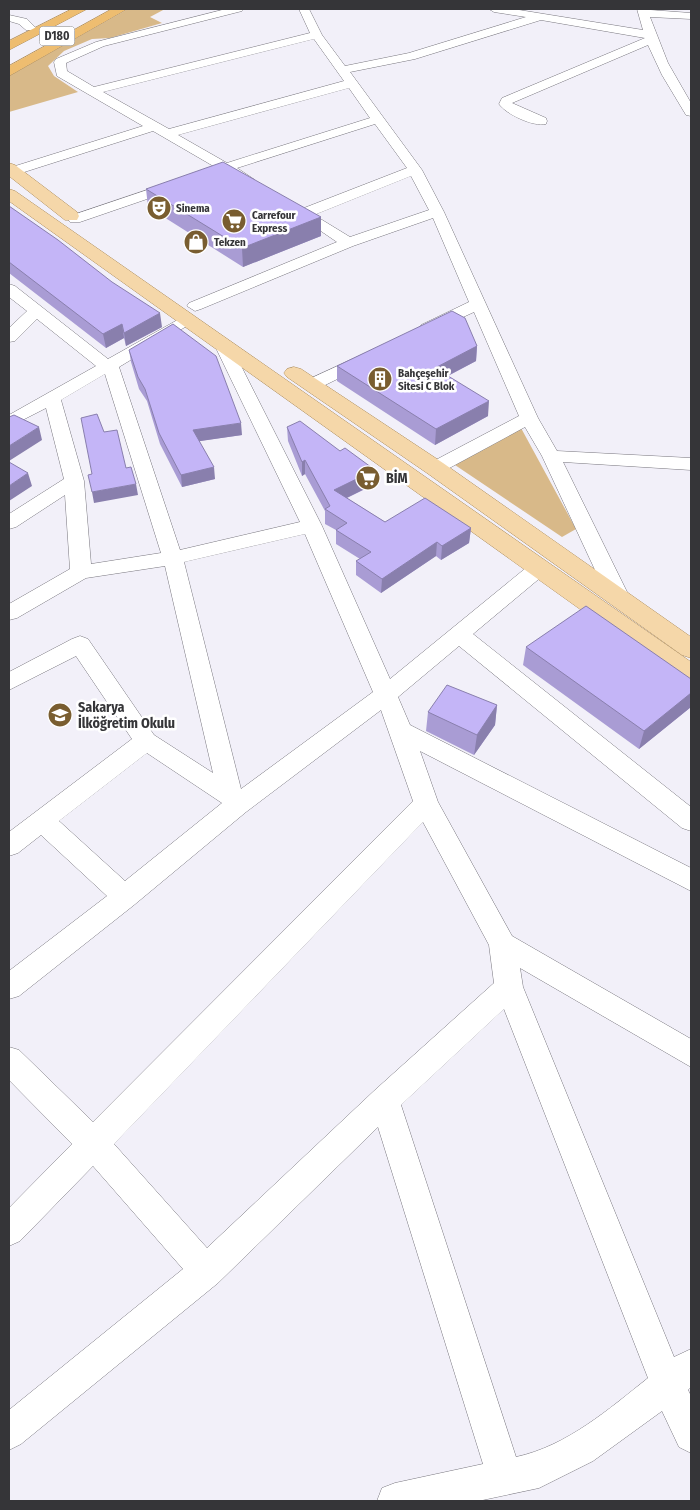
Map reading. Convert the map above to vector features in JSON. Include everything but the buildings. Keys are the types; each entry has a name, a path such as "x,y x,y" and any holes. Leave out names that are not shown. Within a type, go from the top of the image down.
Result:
{"highway":[{"path":"9,40 66,9"},
{"path":"9,46 81,9"},
{"name":"D180","path":"9,62 104,9"},
{"path":"9,72 121,9"}],"main road":[{"path":"11,169 191,313 224,346 691,676"},
{"path":"9,194 191,313 311,385 435,468 691,649"}],"street":[{"path":"238,9 100,44 78,52 60,62 61,73 261,188"},
{"path":"304,9 317,35 415,170 437,212 529,418 551,456 620,600"},
{"path":"494,9 650,37"},
{"path":"690,109 667,76 650,37 642,11 691,16"},
{"path":"166,134 348,77 362,65 412,56 539,17"},
{"path":"9,18 23,21 30,28"},
{"path":"91,91 317,35"},
{"path":"541,122 512,110 505,104 506,101 650,37"},
{"path":"209,173 379,119"},
{"path":"11,169 152,127"},
{"path":"303,214 415,170"},
{"path":"75,219 191,179"},
{"path":"286,203 348,243"},
{"path":"9,422 52,398 191,313 348,243 437,212"},
{"path":"9,289 113,371 172,558 234,801"},
{"path":"408,338 479,304"},
{"path":"9,336 37,311"},
{"path":"224,346 312,526 384,696 401,731 426,803 502,944 510,987 680,1375 691,1435"},
{"path":"311,385 382,350"},
{"path":"52,398 74,481 81,572"},
{"path":"435,468 529,418"},
{"path":"551,456 691,464"},
{"path":"9,523 74,481"},
{"path":"9,613 81,572 172,558 312,526"},
{"path":"9,987 125,897 234,801 384,696 539,568"},
{"path":"459,634 691,821"},
{"path":"9,682 80,644 146,741 234,801"},
{"path":"401,731 691,880"},
{"path":"9,846 146,741"},
{"path":"9,1230 426,803"},
{"path":"42,821 125,897"},
{"path":"502,944 691,1054"},
{"path":"9,1432 206,1271 385,1100 510,987"},
{"path":"9,1060 93,1143 206,1271"},
{"path":"385,1100 506,1476"},
{"path":"395,1501 539,1470 558,1462 595,1441 680,1375"}],"shaded area":[{"path":"128,9 165,9 150,17 162,23 110,38 92,39 64,51 48,66 54,76 78,92 9,112 9,76"},
{"path":"521,428 576,529 562,537 452,463"}],"place":[{"name":"Sinema","path":"159,208"},
{"name":"Carrefour Express","path":"234,221"},
{"name":"Tekzen","path":"196,242"},
{"name":"Bahçeşehir Sitesi C Blok","path":"380,379"},
{"name":"BİM","path":"368,478"},
{"name":"Sakarya İlköğretim Okulu","path":"60,715"}]}
